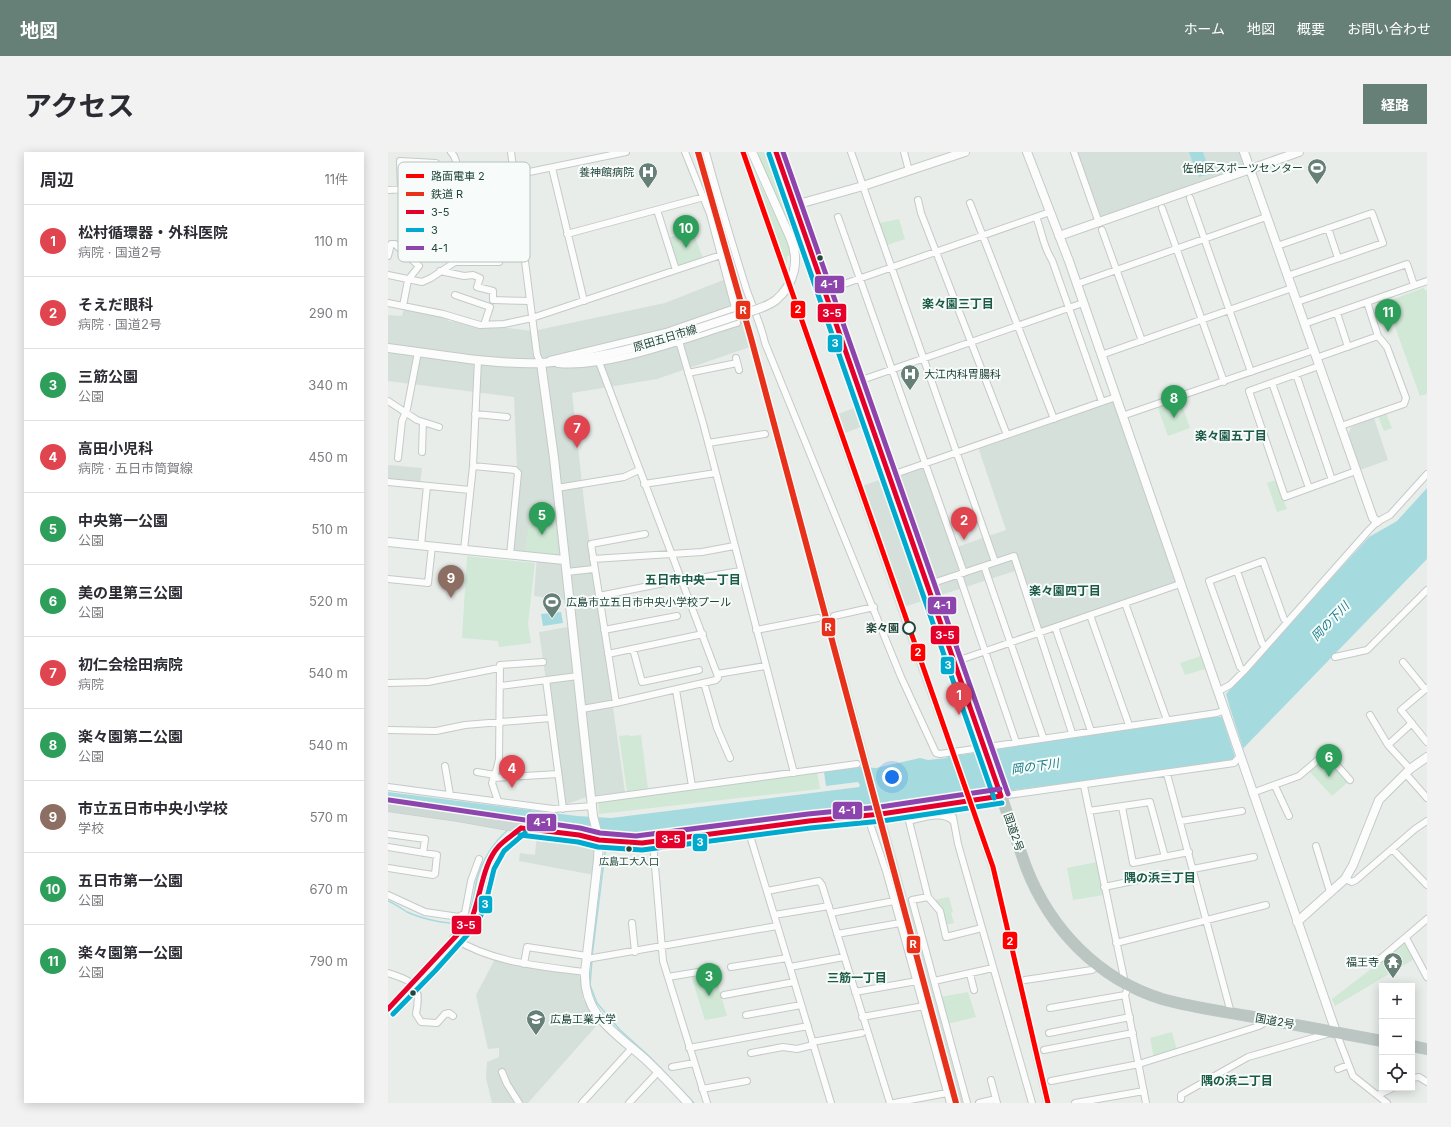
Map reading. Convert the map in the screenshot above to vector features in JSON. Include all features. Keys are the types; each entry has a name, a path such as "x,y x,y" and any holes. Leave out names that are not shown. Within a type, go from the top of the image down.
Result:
{"highway":[{"name":"国道2号","path":"776,152 1000,794 1031,879 1042,903 1065,935 1098,966 1126,988 1174,1002 1379,1040"},
{"path":"1415,1047 1427,1049"}],"main road":[{"path":"388,807 516,827 579,835 604,841 653,842 867,815 1000,794"}],"street":[{"path":"451,152 456,162"},
{"path":"511,152 512,162"},
{"path":"530,173 626,152"},
{"path":"540,363 573,366 599,362 653,349 677,338 737,322 735,308 704,197 685,152"},
{"path":"706,152 737,261 750,301 763,331 765,343 874,607 901,677 934,751 940,754 985,749 1043,737 1217,714 1225,711"},
{"path":"851,152 958,453 995,562"},
{"path":"904,152 909,171"},
{"path":"795,205 863,186 965,152"},
{"path":"1027,152 1077,284 1180,584 1219,691 1239,755 1348,1065 1356,1079 1387,1103"},
{"path":"1074,152 1142,341"},
{"path":"1244,152 1356,471 1373,518 1377,522"},
{"path":"1059,236 1101,226 1250,169 1299,152"},
{"name":"原田五日市線","path":"388,348 478,360 540,363 605,355 677,338 761,308 776,300 788,286 795,268 794,248 752,154"},
{"path":"400,162 418,162"},
{"path":"552,168 584,301"},
{"path":"567,234 704,197"},
{"path":"1190,198 1251,372"},
{"path":"918,200 1006,435"},
{"path":"970,203 984,235 1054,419"},
{"path":"1162,208 1224,382"},
{"path":"657,210 676,270"},
{"path":"824,291 1050,212"},
{"path":"1277,246 1372,213 1383,242 1287,276"},
{"path":"838,217 925,464 1016,742"},
{"path":"1036,217 1043,234 1044,245 1052,260 1102,402"},
{"path":"1077,284 1266,217"},
{"path":"1328,228 1338,258"},
{"path":"388,256 389,242 398,247"},
{"path":"388,303 484,325 504,324 532,318 721,255"},
{"path":"403,306 408,278 419,266 415,262"},
{"path":"388,272 425,282 440,271 457,262 499,262"},
{"path":"525,262 557,488 593,816 596,829 604,841 585,972 586,990 594,1010 607,1027 658,1072 688,1103"},
{"path":"1297,302 1407,264 1414,285"},
{"path":"440,271 464,276 473,275 480,278 477,287 493,291 493,300 530,301"},
{"path":"388,276 408,278"},
{"path":"1304,324 1427,281"},
{"path":"1101,355 1292,288"},
{"path":"455,295 490,307 484,325"},
{"path":"1341,426 1404,404 1406,398 1387,347 1378,336 1367,302"},
{"path":"856,382 970,341 1083,303"},
{"path":"540,363 572,353 627,342 666,332 735,308"},
{"path":"1337,313 1348,347"},
{"path":"1356,471 1285,496 1249,391 1296,374 1348,347 1378,336"},
{"path":"677,338 708,443 740,571 794,772"},
{"path":"1122,416 1314,350"},
{"path":"398,458 402,421 418,352"},
{"path":"464,550 472,466 478,360"},
{"path":"582,709 616,703 717,680 717,674 673,553 644,484 599,362"},
{"path":"688,373 738,364"},
{"path":"1296,374 1332,480"},
{"path":"1272,383 1309,488"},
{"path":"889,476 1116,397"},
{"path":"388,401 423,422 439,427"},
{"path":"475,414 507,417"},
{"path":"423,422 423,449"},
{"path":"708,443 765,434"},
{"path":"472,466 516,470 518,473 510,555"},
{"path":"557,488 624,477 639,470"},
{"path":"644,484 716,473"},
{"path":"1219,691 1230,685 1244,671 1377,522 1390,515 1427,474"},
{"path":"388,482 470,490"},
{"path":"421,545 427,486"},
{"path":"616,703 591,544 644,534"},
{"path":"388,542 564,560"},
{"path":"388,579 428,583 432,546"},
{"path":"593,559 702,552 734,546"},
{"path":"927,585 1014,556 1072,733"},
{"path":"1244,671 1240,667 1209,581 1263,561 1284,619 1287,622"},
{"path":"984,566 1043,737"},
{"path":"566,572 594,569"},
{"path":"683,581 740,571"},
{"path":"1236,571 1262,644 1265,646"},
{"path":"599,596 664,583"},
{"path":"954,662 985,650 1180,584"},
{"path":"1335,657 1367,650 1427,590"},
{"path":"1125,603 1167,720"},
{"path":"834,616 874,607"},
{"path":"1090,615 1129,725"},
{"path":"604,630 677,616"},
{"path":"756,630 818,618"},
{"path":"1055,627 1091,731"},
{"path":"608,654 703,634"},
{"path":"633,649 642,682 699,670"},
{"path":"388,683 428,682 500,668 500,665 543,662"},
{"path":"1403,662 1426,688 1401,710 1427,742"},
{"path":"717,674 765,666"},
{"path":"498,801 492,786 498,759 500,668"},
{"path":"500,686 578,676"},
{"path":"546,680 563,809"},
{"path":"704,683 715,722 730,758"},
{"path":"676,690 692,786"},
{"path":"1370,715 1388,745 1427,798"},
{"path":"388,730 436,731 465,725 551,718"},
{"path":"1388,745 1412,723"},
{"path":"1252,792 1275,786 1299,776 1326,753 1350,780"},
{"path":"1000,794 1084,786 1167,774 1234,763 1239,755"},
{"path":"1297,922 1345,879 1353,865 1379,800 1408,772 1427,757"},
{"path":"388,787 563,809 692,786 857,764"},
{"path":"445,766 450,795"},
{"path":"477,772 494,777 558,774"},
{"path":"1167,774 1231,1013"},
{"path":"1084,786 1126,988 1146,1103"},
{"path":"1275,786 1289,816"},
{"path":"1089,811 1150,802 1164,857"},
{"path":"926,806 928,816"},
{"path":"1122,807 1133,863 1189,852"},
{"path":"1180,821 1242,811"},
{"path":"867,815 894,901 950,1103"},
{"path":"982,928 946,937 940,911 928,897 909,821 928,816 945,816 953,819 993,968 1032,1103"},
{"path":"1345,879 1352,882 1356,880 1392,848 1427,821"},
{"path":"388,1009 414,984 454,938 478,904 487,866 499,846 516,827"},
{"path":"748,830 831,1103"},
{"path":"388,834 425,839 423,853"},
{"path":"653,842 661,946 668,977 707,1103"},
{"path":"1316,846 1330,892"},
{"path":"388,847 437,855 435,874 433,875 388,868"},
{"path":"1392,848 1427,885"},
{"path":"1193,869 1254,857"},
{"path":"467,918 479,859"},
{"path":"1104,887 1167,874"},
{"path":"767,891 819,881 829,906 862,1017 890,1103"},
{"path":"388,895 425,912 455,918 467,918"},
{"path":"928,897 912,900 967,1103"},
{"path":"831,913 894,901"},
{"path":"1116,942 1266,905"},
{"path":"774,915 829,906"},
{"path":"1380,959 1427,919"},
{"path":"632,923 635,952"},
{"path":"837,934 900,923"},
{"path":"524,964 527,947 596,959 777,926"},
{"path":"454,938 494,956 524,964 585,972"},
{"path":"1406,938 1427,977"},
{"path":"790,967 844,957"},
{"path":"731,967 787,958"},
{"path":"1025,980 1092,970 1098,966"},
{"path":"934,981 993,968"},
{"path":"668,977 716,969"},
{"path":"388,973 411,981 414,984 417,995 416,1014 418,1020 421,1022 437,1023 445,1014 451,1013 453,1016"},
{"path":"970,974 974,990"},
{"path":"855,992 917,981"},
{"path":"724,995 794,982"},
{"path":"1050,1008 1126,988"},
{"path":"746,1015 801,1005"},
{"path":"862,1017 924,1006"},
{"path":"1049,1033 1130,1017"},
{"path":"1051,1081 1139,1064 1259,1026 1269,1020"},
{"path":"689,1048 808,1026"},
{"path":"1182,1099 1181,1095 1248,1057 1336,1032"},
{"path":"751,1053 782,1047 797,1049 862,1033"},
{"path":"1044,1050 1133,1033"},
{"path":"582,1103 632,1048"},
{"path":"672,1067 694,1063"},
{"path":"1338,1069 1348,1065"},
{"path":"502,1072 507,1084 519,1103"},
{"path":"633,1102 658,1072"},
{"path":"1415,1078 1419,1077 1427,1082"},
{"path":"979,1103 997,1101 991,1080"},
{"path":"702,1089 747,1081"},
{"path":"1075,1103 1144,1091"},
{"path":"1378,1095 1387,1091"},
{"path":"894,1103 947,1093"}],"shaded area":[{"path":"697,152 705,152 871,765 862,766 750,347 657,379 572,393 585,510 625,792 589,796 564,805 539,632 568,627 565,600 534,596 537,555 515,552 512,550 517,468 514,397 388,381 388,315 402,316 404,308 449,318 448,321 533,331 665,303 731,277"},
{"path":"739,152 745,152 862,486 925,464 954,548 1006,530 978,447 1115,397 1180,584 1039,632 1018,570 904,607 955,752 949,753 919,672"},
{"path":"1077,152 1239,152 1244,166 1242,169 1104,218 1100,216"},
{"path":"860,406 866,425 845,433 838,414"},
{"path":"1374,418 1388,460 1360,470 1348,435 1351,427"},
{"path":"388,465 422,468 420,483 388,480"},
{"path":"973,805 999,882 1049,1103 1043,1103 993,883 968,807"},
{"path":"883,809 963,1103 953,1103 874,811"},
{"path":"537,833 580,838 594,843 596,858 594,875 519,861 520,853 535,855"},
{"name":"広島工業大学","path":"495,959 579,973 583,999 598,1024 528,1103 492,1103 486,1078 487,1062 499,1057 499,1048 488,1049 476,995"}],"green space":[{"path":"745,152 789,245 791,255 787,256 787,273"},
{"path":"758,152 764,152 781,196 789,223 761,162"},
{"path":"899,219 905,239 887,245 879,223"},
{"path":"692,230 703,258 678,267 668,238"},
{"path":"1423,288 1427,291 1427,394 1420,396 1386,302"},
{"path":"1180,400 1190,428 1168,436 1158,408"},
{"path":"1386,413 1392,428 1384,431 1378,416"},
{"path":"1277,480 1287,509 1277,512 1267,483"},
{"path":"531,506 554,509 558,555 525,552"},
{"path":"467,556 535,563 528,624 531,643 499,647 498,641 462,638"},
{"path":"1201,656 1205,669 1185,675 1180,663"},
{"path":"641,735 648,789 627,792 619,736"},
{"path":"1326,757 1348,782 1332,796 1310,772"},
{"path":"817,772 820,789 599,814 598,801"},
{"path":"1097,862 1104,895 1073,900 1067,868"},
{"path":"949,897 954,923 945,925 934,900"},
{"path":"1406,942 1416,958 1335,1006 1332,999"},
{"path":"714,972 727,1016 705,1020 691,976"},
{"path":"968,992 976,1017 947,1024 940,997"},
{"path":"1172,1032 1177,1050 1154,1058 1150,1038"}],"water":[{"path":"1189,152 1203,152 1206,161 1194,166"},
{"path":"1207,166 1210,174 1199,177 1196,169"},
{"name":"岡の下川","path":"1427,488 1427,559 1230,762 915,803 914,799 890,801 883,806 709,829 613,835 520,823 514,821 514,819 388,801 388,792 577,816 611,818 859,787 860,785 858,782 826,786 824,772 861,767 876,768 920,758 928,760 946,758 951,755 961,755 1200,717 1221,717 1230,708 1226,694 1369,537 1397,521"},
{"name":"広島市立五日市中央小学校プール","path":"561,612 563,623 543,626 541,614"}],"pier":[{"path":"1230,708 1243,748 1236,754 1235,757 1222,717"}],"waterway":[{"path":"388,901 407,912 420,917 452,923 465,921 472,906 477,879 482,865 498,839 509,829"},
{"path":"592,956 606,845"},
{"path":"592,960 590,985 597,1003 620,1030 650,1057 694,1103"}],"tram line":[{"name":"2","path":"743,152 993,867 1048,1103"}],"rail line":[{"name":"R","path":"698,152 751,338 956,1103"}],"transit line":[{"name":"3-5","path":"776,152 1001,796"},
{"name":"4-1","path":"783,152 1008,794"},
{"name":"3","path":"769,154 994,798"},
{"name":"4-1","path":"389,800 580,828 600,833 636,836 808,814 880,807 1000,789"},
{"name":"3-5","path":"521,828 579,835 599,840 642,843 809,821 881,814 1001,796"},
{"name":"3","path":"520,835 578,842 598,847 642,850 810,828 882,821 1002,803"},
{"name":"3-5","path":"388,1009 471,920 485,871 493,853 502,843 521,828"},
{"name":"3","path":"393,1014 435,971 477,924 485,906 494,869 504,851 525,833"}],"place":[{"name":"佐伯区スポーツセンター","path":"1317,185"},
{"name":"養神館病院","path":"648,189"},
{"name":"五日市第一公園","path":"686,248"},
{"name":"楽々園第一公園","path":"1388,332"},
{"name":"大江内科胃腸科","path":"910,391"},
{"name":"楽々園第二公園","path":"1174,418"},
{"name":"初仁会桧田病院","path":"577,448"},
{"name":"中央第一公園","path":"542,535"},
{"name":"そえだ眼科","path":"964,540"},
{"name":"市立五日市中央小学校","path":"451,598"},
{"name":"広島市立五日市中央小学校プール","path":"552,619"},
{"name":"楽々園","path":"909,628"},
{"name":"松村循環器・外科医院","path":"959,715"},
{"name":"美の里第三公園","path":"1329,777"},
{"name":"高田小児科","path":"512,788"},
{"name":"広島工大入口","path":"629,849"},
{"name":"福王寺","path":"1393,979"},
{"name":"三筋公園","path":"709,996"},
{"name":"広島工業大学","path":"536,1036"}],"district":[{"name":"楽々園三丁目","path":"958,303"},
{"name":"楽々園五丁目","path":"1231,435"},
{"name":"五日市中央一丁目","path":"693,579"},
{"name":"楽々園四丁目","path":"1065,590"},
{"name":"隅の浜三丁目","path":"1160,877"},
{"name":"三筋一丁目","path":"857,977"},
{"name":"隅の浜二丁目","path":"1237,1080"}]}
